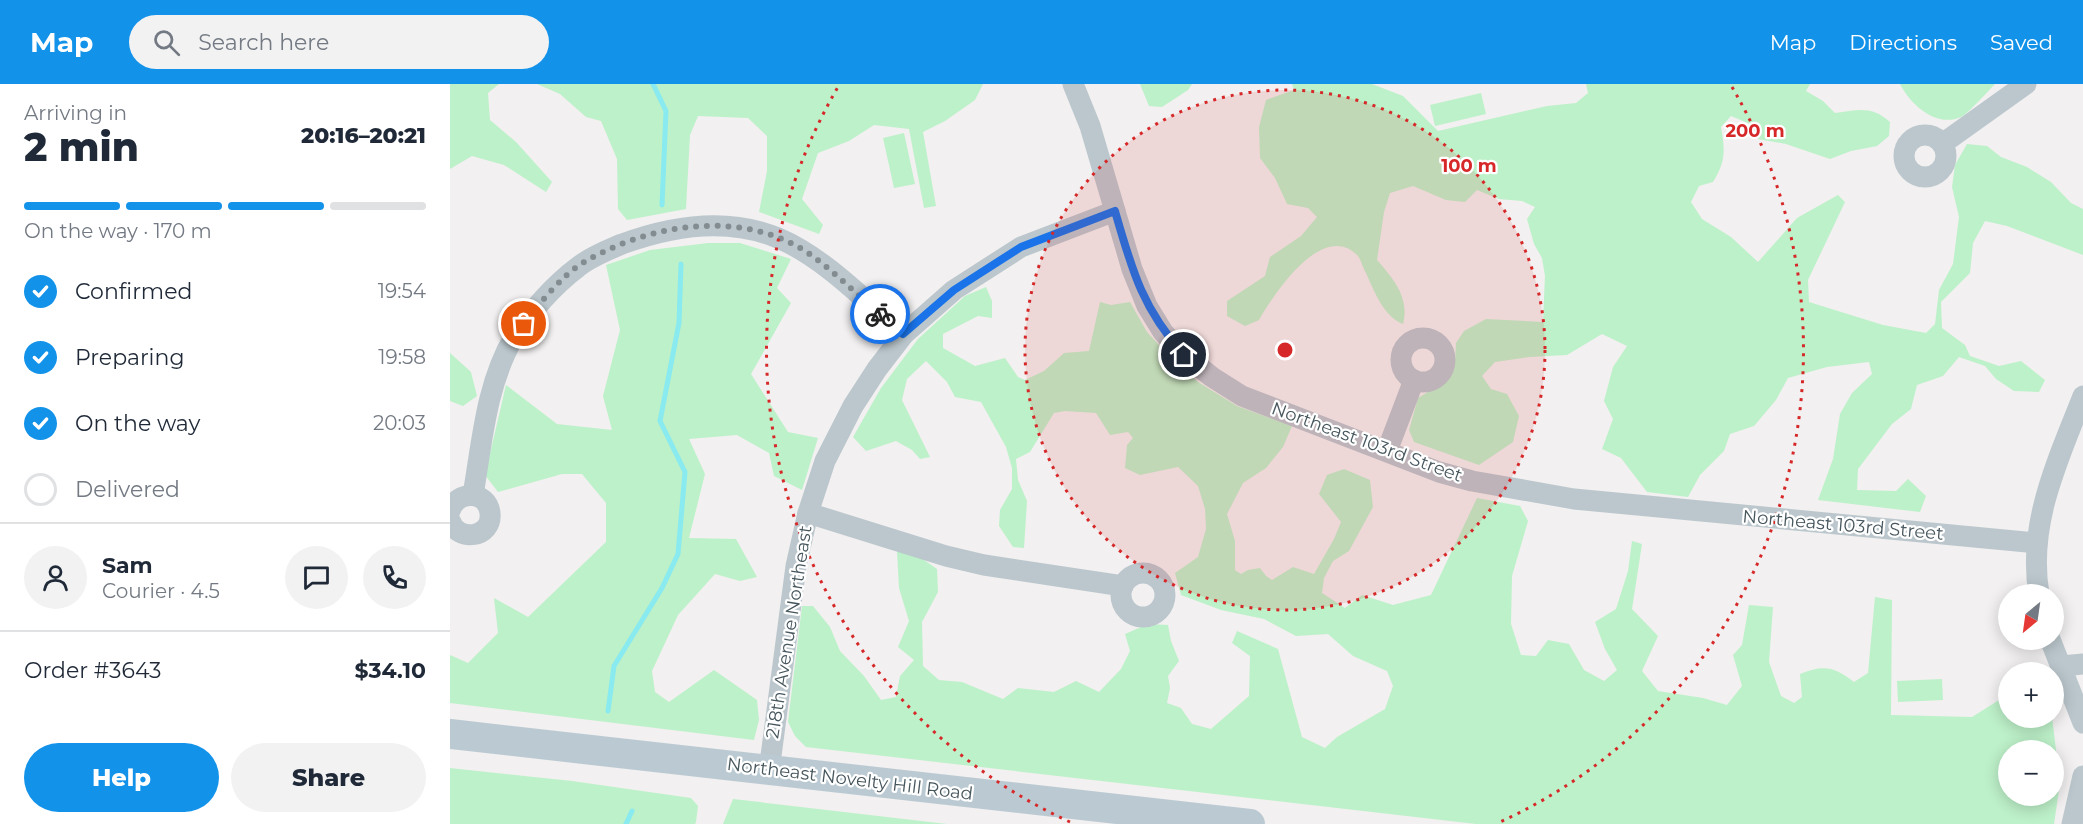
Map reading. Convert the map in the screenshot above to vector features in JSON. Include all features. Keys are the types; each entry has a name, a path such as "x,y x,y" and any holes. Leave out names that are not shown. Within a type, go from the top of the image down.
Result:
{"main road":[{"name":"Northeast Novelty Hill Road","path":"450,734 1250,824"}],"street":[{"name":"Northeast 103rd Street","path":"1072,84 1090,126 1131,269 1147,306 1163,332 1184,355 1242,396 1439,472 1472,481 1574,499 2037,543"},
{"path":"1942,144 2026,84"},
{"name":"218th Avenue Northeast","path":"769,771 796,566 808,513 825,462 853,406 903,334 954,290 1021,247 1115,211"},
{"path":"473,495 490,399 513,338 534,310 579,266 609,249 675,228 721,226 747,229 776,237 810,254 903,334"},
{"path":"1387,451 1414,380"},
{"path":"2038,584 2035,563 2037,543 2051,477 2083,396"},
{"path":"450,511 460,497 473,495 483,500 489,509 490,521 484,530 474,535 463,535 454,528 450,520"},
{"path":"808,513 984,565 1123,586"},
{"path":"2064,666 2083,664"},
{"path":"2064,671 2083,723"},
{"path":"2072,824 2083,776"}],"green space":[{"path":"450,84 499,84 488,93 490,120 516,142 552,182 546,192 504,165 472,156 450,169"},
{"path":"537,84 983,84 975,100 945,121 923,132 936,206 924,208 909,129 874,125 849,141 818,153 802,199 823,225 819,234 759,212 767,171 767,136 748,118 698,116 690,135 686,209 627,220 618,209 617,159 601,121 586,117 560,94"},
{"path":"1140,84 1192,84 1188,90 1162,107 1149,106"},
{"path":"1292,84 1372,84 1403,96 1438,131 1547,106 1576,103 1588,93 1586,84 1810,84 1806,91 1823,101 1835,113 1864,110 1877,113 1890,122 1889,136 1877,146 1851,151 1830,159 1786,144 1758,139 1750,124 1731,116 1721,127 1723,155 1717,175 1713,182 1699,186 1691,202 1702,219 1731,237 1758,262 1797,218 1838,195 1845,202 1808,280 1809,302 1883,325 1926,333 1935,324 1939,290 1953,264 1959,217 1952,187 1955,165 1967,144 1987,146 2001,157 2027,167 2051,182 2071,203 2083,209 2083,255 2007,226 1985,221 1973,243 1970,273 1941,302 1942,328 1965,345 1970,356 1999,366 2021,361 2045,380 2039,392 2014,391 1996,379 1985,366 1959,357 1943,376 1917,385 1911,409 1892,424 1858,469 1857,490 1896,491 1908,479 1926,496 1920,512 1818,500 1833,459 1840,414 1852,393 1872,374 1869,362 1827,367 1788,378 1776,400 1754,426 1730,434 1724,451 1700,475 1688,497 1647,492 1621,458 1602,449 1613,419 1604,401 1613,367 1627,346 1602,334 1567,355 1495,362 1482,376 1491,389 1507,394 1519,416 1513,442 1479,465 1414,442 1409,430 1418,398 1444,382 1455,362 1456,343 1464,331 1486,319 1543,322 1545,276 1542,258 1534,244 1527,219 1535,207 1522,201 1499,199 1477,190 1465,202 1446,200 1413,186 1390,193 1384,212 1377,260 1399,289 1404,306 1403,324 1390,316 1380,303 1358,256 1344,247 1330,247 1315,253 1301,264 1276,294 1259,320 1245,326 1227,316 1227,301 1265,276 1270,257 1301,236 1317,217 1308,208 1287,204 1275,178 1260,158 1259,127 1266,100 1294,90"},
{"path":"1900,84 1995,84 1964,115 1952,120 1934,117 1925,112 1911,100"},
{"path":"1481,93 1486,114 1435,126 1430,105"},
{"path":"904,133 915,184 894,188 883,138"},
{"path":"708,243 740,243 791,259 777,288 791,303 751,374 788,432 818,438 802,490 774,476 769,453 737,435 689,439 705,474 689,538 736,539 757,577 740,581 715,574 678,615 652,671 655,692 669,702 714,670 757,700 759,720 754,740 450,703 450,655 468,663 498,633 494,598 528,617 606,542 606,503 582,474 562,474 498,492 485,475 506,385 557,424 612,430 603,396 620,330 606,265 650,250"},
{"path":"986,287 992,301 992,318 978,316 943,334 943,348 975,366 1005,358 1018,377 1025,380 1044,371 1064,353 1089,351 1100,302 1111,305 1130,302 1147,332 1198,382 1237,406 1292,426 1283,447 1266,468 1243,483 1227,514 1235,541 1235,570 1241,574 1260,568 1272,580 1293,567 1314,574 1341,522 1319,494 1327,475 1344,469 1370,480 1373,507 1349,551 1333,561 1324,578 1322,593 1345,608 1362,595 1393,605 1431,595 1477,498 1520,506 1528,521 1512,576 1511,624 1521,655 1536,656 1548,640 1569,644 1584,670 1604,681 1617,670 1605,649 1595,622 1616,609 1628,571 1632,541 1642,544 1632,609 1658,636 1642,671 1658,691 1703,698 1727,705 1742,686 1733,655 1742,645 1749,605 1773,607 1769,662 1781,696 1794,703 1802,697 1800,674 1816,669 1835,670 1854,682 1868,673 1875,597 1892,600 1891,715 1972,717 1998,701 1998,728 2053,728 2055,740 1998,740 1998,806 2057,806 2054,824 1476,824 806,747 795,736 788,722 802,606 813,606 830,627 840,651 864,676 881,700 896,697 900,676 914,660 898,647 909,621 899,588 897,551 921,558 937,569 938,592 922,622 923,666 939,680 962,682 1003,699 1018,688 1054,692 1076,681 1099,692 1121,669 1130,651 1125,634 1148,624 1168,625 1171,641 1179,661 1168,676 1170,688 1167,703 1181,708 1192,724 1211,729 1249,696 1250,656 1232,643 1237,631 1278,649 1302,737 1325,748 1337,737 1385,709 1393,686 1387,671 1353,656 1328,634 1296,636 1264,619 1221,610 1181,595 1175,573 1198,557 1206,529 1205,509 1198,486 1178,467 1140,475 1125,468 1127,445 1133,438 1128,432 1110,435 1096,413 1065,411 1054,413 1030,452 1016,459 1018,480 1027,501 1024,548 1013,547 999,526 1000,510 1012,489 1012,468 1006,447 981,402 955,397 947,382 926,361 907,379 902,400 930,457 920,459 912,450 896,441 866,451 853,437 881,388 918,339 965,296"},
{"path":"450,353 471,372 477,396 463,406 450,401"},
{"path":"1942,679 1943,700 1898,702 1897,681"},
{"path":"450,768 572,781 691,798 698,806 696,822 695,824 450,824"},
{"path":"733,799 947,824 723,824"}],"waterway":[{"path":"653,84 666,111 662,205"},
{"path":"608,711 614,666 662,588 678,554 685,472 660,421 679,323 681,264"},
{"path":"626,824 632,811"}],"way so far":[{"path":"524,324 534,310 579,266 609,249 675,228 721,226 747,229 776,237 810,254 880,314"}],"route":[{"path":"880,314 903,334 954,290 1021,247 1115,211 1131,269 1147,306 1163,332 1184,355"}]}
